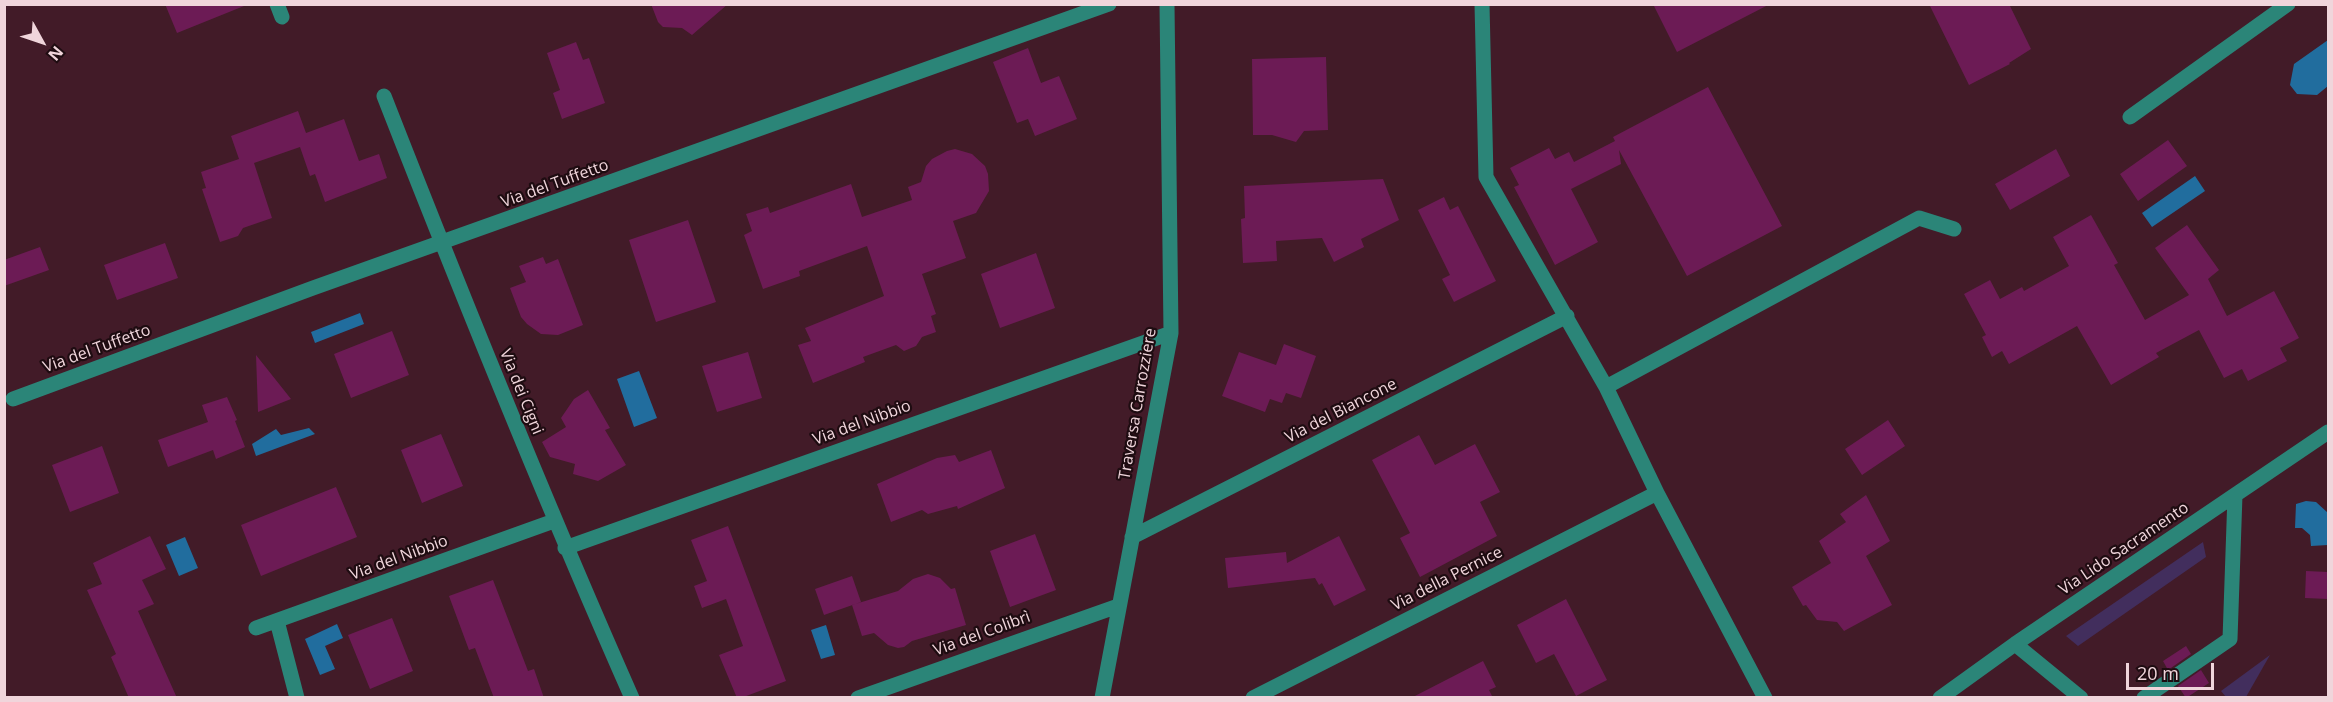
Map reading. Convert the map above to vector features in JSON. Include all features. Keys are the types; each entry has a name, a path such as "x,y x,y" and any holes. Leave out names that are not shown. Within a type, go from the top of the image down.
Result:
{"street":[{"name":"Via del Tuffetto","path":"13,399 313,288 442,244 1109,4"},
{"name":"Traversa Carrozziere","path":"1102,698 1171,333 1167,4"},
{"path":"1482,4 1486,177 1606,387 1657,493 1765,698"},
{"path":"2130,117 2288,4"},
{"name":"Via dei Cigni","path":"384,96 565,548 632,698"},
{"path":"1606,387 1919,218 1954,230"},
{"name":"Via del Biancone","path":"1132,537 1567,316"},
{"name":"Via del Nibbio","path":"565,548 1171,333"},
{"name":"Via Lido Sacramento","path":"1940,698 2015,644 2328,432"},
{"name":"Via della Pernice","path":"1253,698 1657,493"},
{"path":"2144,698 2230,639 2235,495"},
{"name":"Via del Nibbio","path":"256,627 554,521"},
{"name":"Via del Colibrì","path":"858,698 1118,606"},
{"path":"277,621 297,698"},
{"path":"2015,644 2081,698"}],"shaded area":[{"path":"2203,542 2206,557 2078,646 2066,636"},
{"path":"2270,655 2246,697 2226,697 2221,691"}],"water":[{"path":"2328,40 2328,86 2317,95 2297,94 2290,85 2294,64"},
{"path":"2195,176 2205,191 2152,227 2142,213"},
{"path":"360,313 364,324 315,343 311,332"},
{"path":"639,371 657,418 634,427 617,379"},
{"path":"309,428 315,434 256,456 252,444 276,429 281,435"},
{"path":"2306,501 2316,502 2328,513 2328,545 2311,546 2310,535 2302,528 2295,528 2296,504"},
{"path":"185,537 198,568 179,576 166,545"},
{"path":"337,624 343,638 325,646 335,669 320,675 305,639"},
{"path":"826,625 835,655 821,659 811,630"}],"building":[{"path":"165,4 243,4 244,6 177,33"},
{"path":"651,4 728,4 692,35 682,28 663,27 658,22"},
{"path":"1653,4 1770,4 1677,52"},
{"path":"1929,4 2009,4 2031,49 2010,64 1969,85"},
{"path":"576,42 583,60 589,58 605,103 562,119 553,93 560,90 547,53"},
{"path":"1028,48 1041,83 1059,76 1077,119 1035,136 1028,119 1017,123 993,62"},
{"path":"1326,57 1328,130 1304,131 1296,142 1272,135 1253,135 1252,59"},
{"path":"1708,87 1782,226 1687,276 1619,150 1621,164 1571,189 1598,242 1555,265 1514,187 1519,185 1510,168 1549,148 1555,159 1569,152 1574,162 1615,141 1613,137"},
{"path":"298,111 306,133 344,119 359,161 379,154 387,178 325,202 315,174 310,176 300,147 254,163 272,218 243,228 238,236 220,242 202,189 206,188 201,172 239,159 231,136"},
{"path":"2168,140 2187,166 2138,201 2120,174"},
{"path":"955,149 972,154 985,166 989,191 976,213 953,221 966,258 922,274 936,314 931,316 936,332 922,337 916,346 904,351 896,345 863,357 865,362 813,383 798,345 811,341 805,328 884,296 867,246 799,271 800,276 763,289 744,235 752,231 746,214 768,207 770,213 851,184 862,217 912,200 908,187 921,182 926,166 932,159"},
{"path":"2056,149 2070,176 2010,210 1995,184"},
{"path":"1383,179 1399,220 1361,239 1364,247 1334,262 1322,238 1276,241 1277,261 1243,263 1241,219 1245,218 1244,186"},
{"path":"1444,197 1450,210 1458,206 1496,281 1454,302 1442,279 1450,275 1418,210"},
{"path":"2091,215 2118,263 2114,265 2145,320 2189,295 2155,248 2187,225 2219,270 2208,279 2227,316 2274,291 2299,338 2280,348 2287,361 2248,381 2242,369 2224,378 2199,330 2156,353 2159,357 2111,385 2077,326 2009,364 2002,351 1992,357 1982,337 1986,335 1964,294 1990,280 2000,299 2022,287 2024,291 2069,266 2053,237"},
{"path":"688,220 716,302 656,322 629,240"},
{"path":"165,243 178,278 117,300 104,265"},
{"path":"40,247 49,270 4,286 4,260"},
{"path":"1036,253 1055,308 1000,328 981,274"},
{"path":"543,257 546,264 558,259 583,325 558,335 541,334 527,324 521,317 510,288 526,282 519,266"},
{"path":"392,331 409,375 351,398 334,354"},
{"path":"1284,344 1316,356 1301,398 1286,393 1282,403 1270,399 1265,412 1222,396 1239,352 1276,365"},
{"path":"748,352 762,398 717,412 702,366"},
{"path":"256,355 291,399 258,412"},
{"path":"588,390 610,428 605,430 626,465 598,481 573,474 575,464 550,457 542,442 566,427 561,418 574,399"},
{"path":"227,397 245,447 216,459 213,450 168,467 158,440 208,422 202,405"},
{"path":"1888,420 1905,446 1862,475 1845,449"},
{"path":"441,434 463,486 422,503 401,450"},
{"path":"1419,435 1435,465 1475,444 1500,492 1480,502 1497,536 1420,577 1400,538 1410,533 1372,460"},
{"path":"102,446 119,493 70,512 52,465"},
{"path":"991,450 1005,488 958,509 957,506 928,514 922,510 891,522 877,484 937,458 955,455 959,462"},
{"path":"336,487 357,537 261,576 241,525"},
{"path":"1866,495 1890,541 1866,556 1892,605 1844,631 1837,622 1817,620 1806,605 1803,606 1792,587 1831,563 1819,541 1846,522 1840,514"},
{"path":"728,526 786,681 741,698 737,698 719,655 743,646 726,599 702,608 694,586 707,581 691,540"},
{"path":"1035,534 1056,590 1010,607 990,551"},
{"path":"150,536 166,569 142,580 154,604 138,611 177,698 129,698 111,657 116,654 87,590 102,584 93,563"},
{"path":"1339,536 1366,590 1334,606 1322,583 1319,585 1315,578 1228,588 1225,558 1286,552 1287,563"},
{"path":"2306,571 2328,572 2328,599 2305,598"},
{"path":"928,574 940,578 951,589 955,588 966,625 912,641 898,648 888,645 874,633 862,636 852,605 898,591 913,579"},
{"path":"852,576 861,602 824,615 815,589"},
{"path":"493,580 528,671 534,669 544,698 494,698 475,648 469,650 449,596"},
{"path":"1566,599 1607,680 1576,696 1554,654 1536,663 1517,625"},
{"path":"392,618 413,671 370,689 348,635"},
{"path":"2186,646 2191,654 2168,670 2163,661"},
{"path":"1483,661 1496,687 1489,690 1493,698 1411,698"},
{"path":"2201,670 2209,683 2186,698 2178,686"}]}
